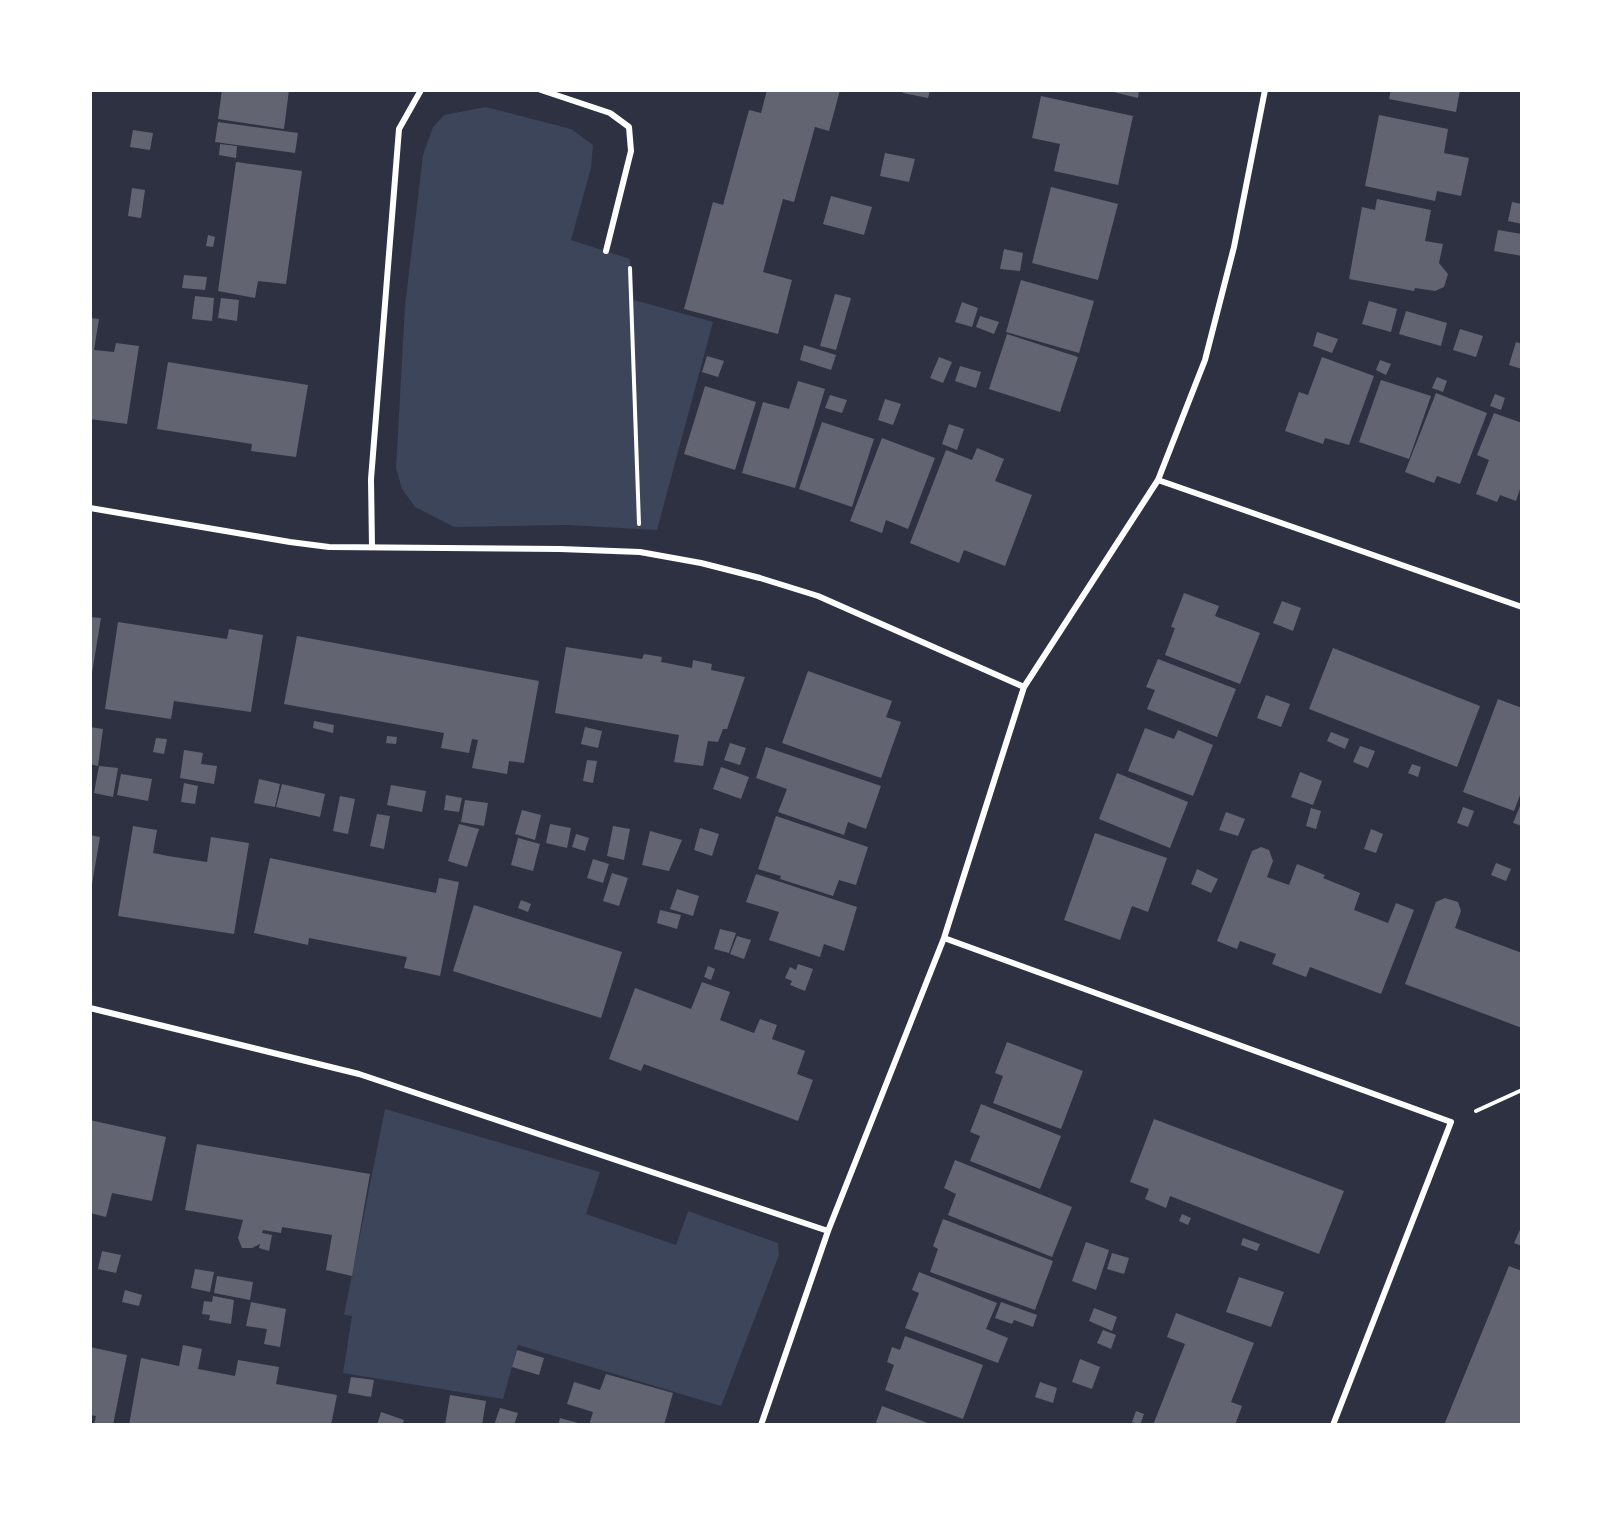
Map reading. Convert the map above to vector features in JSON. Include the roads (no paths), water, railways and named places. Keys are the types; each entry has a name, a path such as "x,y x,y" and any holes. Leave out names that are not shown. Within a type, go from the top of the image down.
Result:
{"street":[{"path":"372,547 371,479 399,129 421,90"},
{"path":"541,90 610,113 629,127 632,151 606,251"},
{"path":"762,1425 828,1231 944,938 1024,687 1158,480 1205,360 1234,248 1265,90"},
{"path":"1158,480 1522,607"},
{"path":"90,508 329,547 640,552 760,578 818,596 1024,687"},
{"path":"944,938 1451,1122 1333,1425"},
{"path":"90,1008 359,1074 828,1231"}]}
